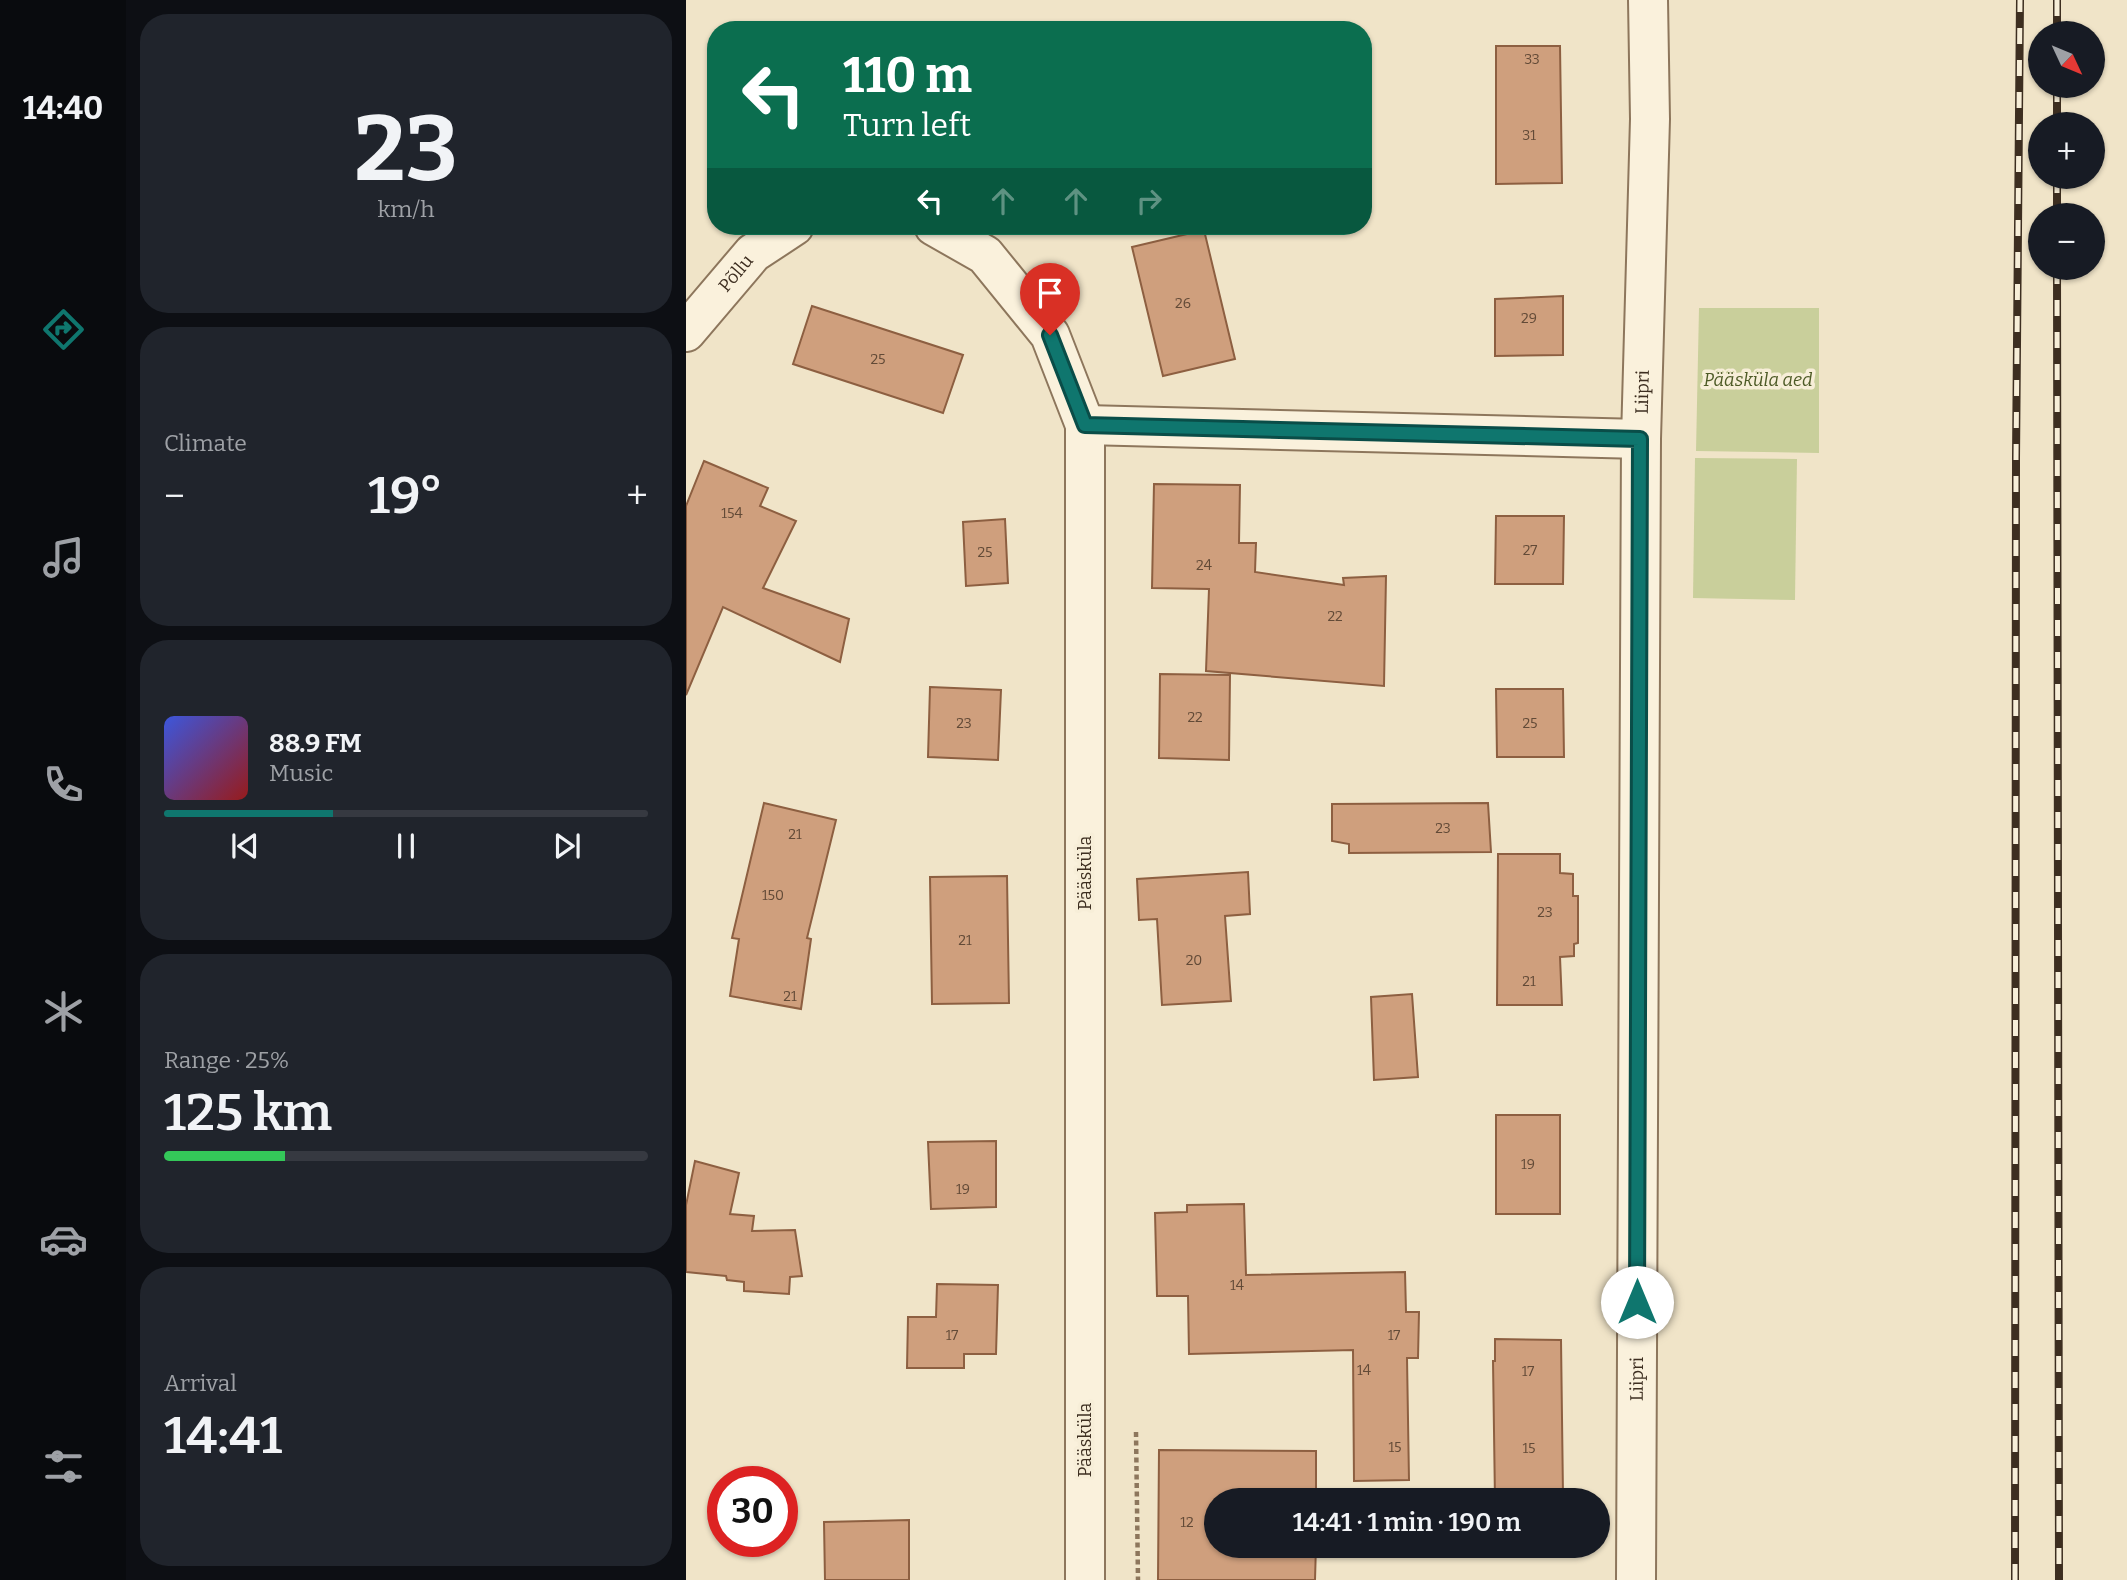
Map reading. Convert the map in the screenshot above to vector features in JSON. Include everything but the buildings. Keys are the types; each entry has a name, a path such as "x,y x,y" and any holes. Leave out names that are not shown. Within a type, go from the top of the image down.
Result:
{"street":[{"name":"Liipri","path":"1636,1580 1640,439 1650,119 1648,0"},
{"name":"Põllu","path":"686,332 753,253 780,235"},
{"name":"Pääsküla","path":"950,235 985,255 1050,335 1085,425 1085,1580"},
{"path":"1085,425 1640,439"}],"path":[{"path":"1136,1432 1138,1580"}],"green space":[{"name":"Pääsküla aed","path":"1699,308 1819,308 1819,453 1696,451"},
{"path":"1695,458 1797,459 1795,600 1693,598"}],"railway":[{"path":"2015,1580 2016,459 2020,0"},
{"path":"2057,0 2057,21"},
{"path":"2057,98 2057,112"},
{"path":"2057,189 2057,203"},
{"path":"2057,280 2059,1580"}],"route":[{"path":"1050,335 1085,425 1640,439 1637,1302"}]}
